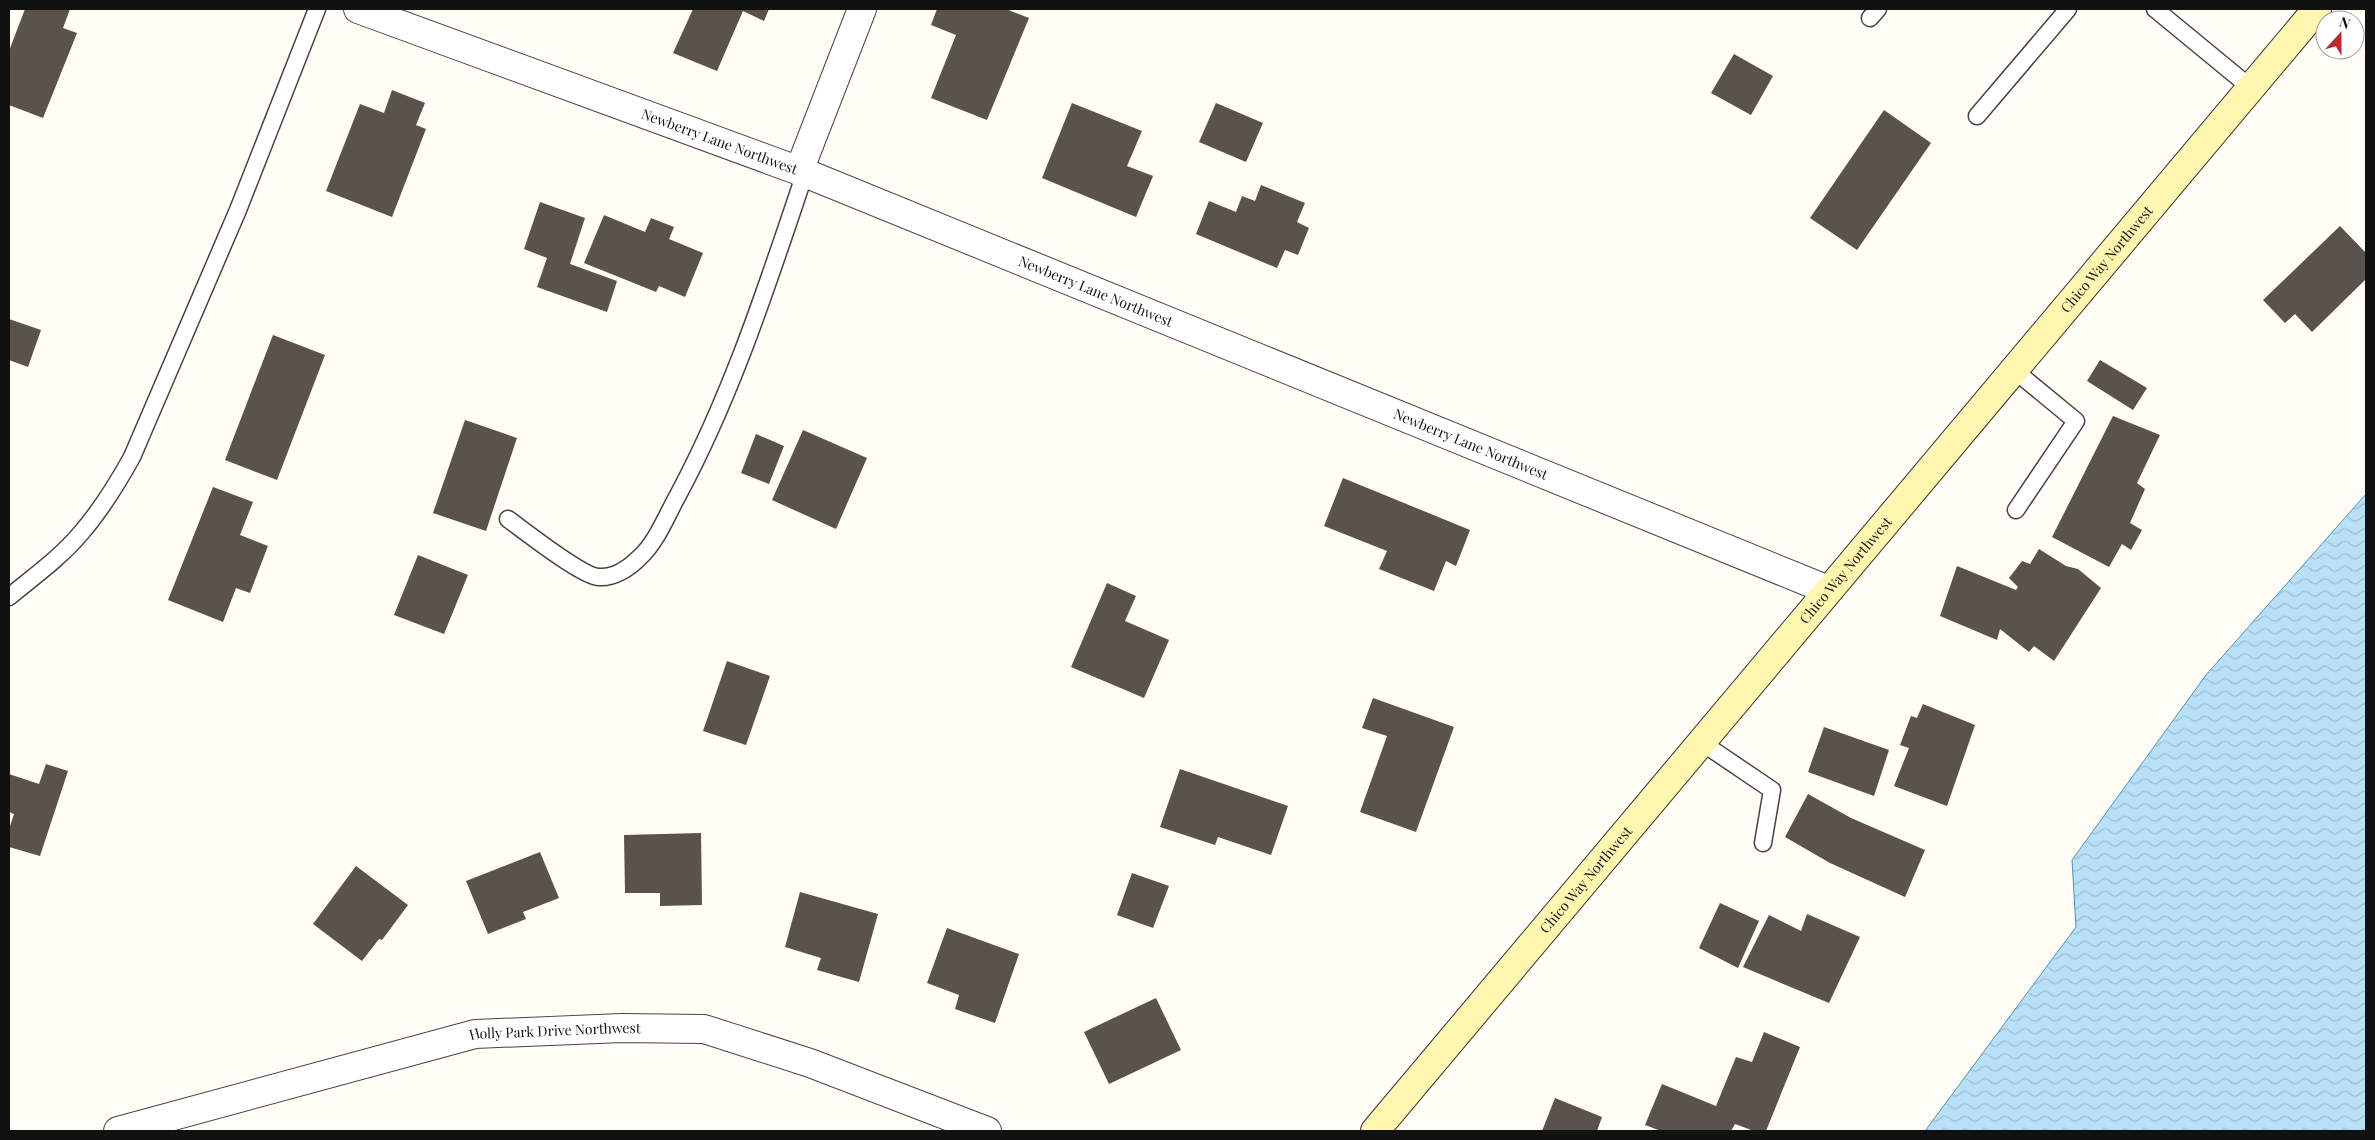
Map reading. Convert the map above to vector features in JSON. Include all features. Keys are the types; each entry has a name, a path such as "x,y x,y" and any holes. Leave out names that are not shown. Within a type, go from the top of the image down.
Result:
{"main road":[{"name":"Chico Way Northwest","path":"1375,1131 2317,9"}],"street":[{"name":"Newberry Lane Northwest","path":"358,9 802,172 1828,590"},
{"path":"802,172 862,9"},
{"name":"Holly Park Drive Northwest","path":"118,1131 474,1034 622,1028 704,1029 810,1063 944,1124 987,1131"}],"lane":[{"path":"9,597 49,564 80,534 111,494 132,457 238,210 318,9"},
{"path":"1977,116 2068,9"},
{"path":"2155,9 2251,88"},
{"path":"508,519 561,558 598,578 615,575 640,558 661,527 694,466 731,382 802,172"},
{"path":"2014,370 2076,421 2016,510"},
{"path":"1701,742 1772,790 1763,843"}],"water":[{"path":"2366,494 2366,1131 1925,1131 2076,927 2072,860 2206,675"}],"building":[{"path":"25,9 70,9 63,28 77,33 43,118 9,105 9,51"},
{"path":"693,9 769,9 764,21 743,11 717,71 673,53"},
{"path":"937,9 1006,9 1029,18 987,120 931,98 956,35 931,25"},
{"path":"1734,54 1773,76 1751,115 1711,93"},
{"path":"392,90 425,103 416,125 426,129 392,217 326,191 360,104 384,113"},
{"path":"1072,103 1142,131 1127,166 1153,176 1136,217 1042,178"},
{"path":"1216,103 1263,123 1246,162 1199,142"},
{"path":"1884,110 1931,143 1857,250 1810,218"},
{"path":"1261,185 1305,203 1297,222 1309,228 1298,255 1285,250 1277,268 1196,234 1209,201 1236,212 1242,196 1255,201"},
{"path":"540,202 585,218 570,264 617,281 607,312 537,287 547,258 524,249"},
{"path":"604,215 645,232 651,218 674,227 669,239 703,253 685,297 659,286 656,292 584,263"},
{"path":"2340,226 2366,253 2366,279 2312,332 2295,314 2285,323 2263,300"},
{"path":"9,319 41,330 28,367 9,360"},
{"path":"273,335 325,355 277,480 225,460"},
{"path":"2100,360 2147,388 2133,410 2087,381"},
{"path":"2113,416 2160,435 2137,483 2145,489 2130,523 2142,530 2131,550 2122,544 2109,567 2052,537"},
{"path":"465,420 517,438 486,531 433,513"},
{"path":"803,430 867,458 836,529 772,500"},
{"path":"756,434 784,446 769,484 741,473"},
{"path":"1343,478 1470,530 1456,566 1446,561 1434,591 1379,569 1387,551 1324,526"},
{"path":"213,487 253,502 240,535 268,546 250,593 236,588 223,622 168,600"},
{"path":"2039,549 2066,566 2078,569 2101,588 2054,661 2034,646 2029,652 2000,629 1997,640 1940,616 1957,566 2016,590 2018,587 2009,578 2022,561 2030,564"},
{"path":"418,555 468,575 444,634 394,615"},
{"path":"1107,583 1136,596 1125,621 1169,640 1144,698 1071,667"},
{"path":"727,661 770,676 746,745 703,731"},
{"path":"1373,698 1454,727 1416,832 1360,812 1387,736 1362,728"},
{"path":"1923,704 1975,725 1947,806 1894,786 1909,748 1900,745 1911,716 1917,718"},
{"path":"1824,727 1889,750 1874,796 1808,772"},
{"path":"46,764 68,771 40,856 9,847 9,829 14,814 9,812 9,774 39,784"},
{"path":"1180,769 1288,806 1271,855 1218,837 1215,845 1160,827"},
{"path":"1808,794 1851,818 1925,850 1905,897 1830,863 1785,837"},
{"path":"701,833 702,905 660,906 660,893 625,893 624,835"},
{"path":"540,852 559,898 523,912 526,919 488,934 466,881"},
{"path":"356,866 408,905 382,940 379,939 362,961 313,924"},
{"path":"1132,873 1169,886 1153,928 1117,915"},
{"path":"800,892 878,914 859,982 817,970 821,958 785,947"},
{"path":"1720,903 1759,921 1738,968 1699,948"},
{"path":"1807,914 1860,937 1829,1003 1743,967 1769,915 1801,931"},
{"path":"947,928 1019,954 995,1023 955,1009 959,995 927,983"},
{"path":"1156,998 1181,1050 1109,1084 1084,1032"},
{"path":"1764,1032 1800,1047 1766,1131 1754,1131 1735,1124 1731,1131 1661,1131 1645,1125 1662,1084 1716,1106 1736,1057 1752,1062"},
{"path":"1555,1098 1602,1117 1597,1131 1542,1131"}]}
